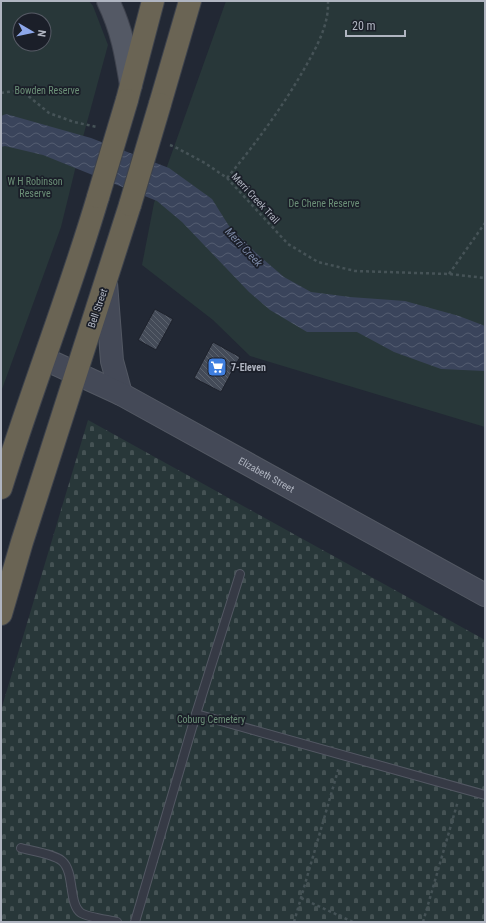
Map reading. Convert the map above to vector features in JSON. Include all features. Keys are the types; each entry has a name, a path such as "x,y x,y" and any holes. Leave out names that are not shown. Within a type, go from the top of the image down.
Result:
{"highway":[{"path":"1,488 84,242 129,92 153,1"},
{"name":"Bell Street","path":"1,614 24,534 130,205 190,1"}],"main road":[{"path":"108,1 117,19 124,40 129,92"},
{"path":"106,282 112,361 120,394"},
{"name":"Elizabeth Street","path":"45,359 120,394 485,595"}],"lane":[{"path":"135,922 196,714 240,574"},
{"path":"196,714 485,795"},
{"path":"21,848 57,858 63,862 68,871 76,908 81,913 117,922"}],"path":[{"path":"227,178 251,149 290,95 320,37 327,17 328,1"},
{"path":"1,93 21,90 49,114 74,122 102,128"},
{"name":"Merri Creek Trail","path":"168,145 175,147 205,163 227,178 288,244 318,262 355,271 449,274 485,278"},
{"path":"449,274 485,223"},
{"path":"294,922 342,755"},
{"path":"423,922 461,788"},
{"path":"301,898 353,922"}],"green space":[{"path":"1,1 89,1 93,6 108,45 83,137 61,227 1,392"},
{"name":"De Chene Reserve","path":"226,1 485,1 485,427 250,356 213,320 142,265 154,203"},
{"name":"Coburg Cemetery","path":"88,420 485,640 485,922 1,922 1,710"}],"water":[{"name":"Merri Creek","path":"6,114 91,138 169,168 212,199 229,226 256,253 284,277 311,292 350,297 405,301 459,316 485,326 485,371 441,369 394,352 357,332 307,332 270,310 249,292 182,222 157,201 43,155 5,146 1,147 1,116"}],"building":[{"path":"155,309 173,319 156,350 138,340"},
{"name":"7-Eleven","path":"213,342 240,357 221,392 194,378"}],"place":[{"name":"7-Eleven","path":"217,367"}],"park label":[{"name":"Bowden Reserve","path":"47,90"},
{"name":"W H Robinson Reserve","path":"35,186"}]}
